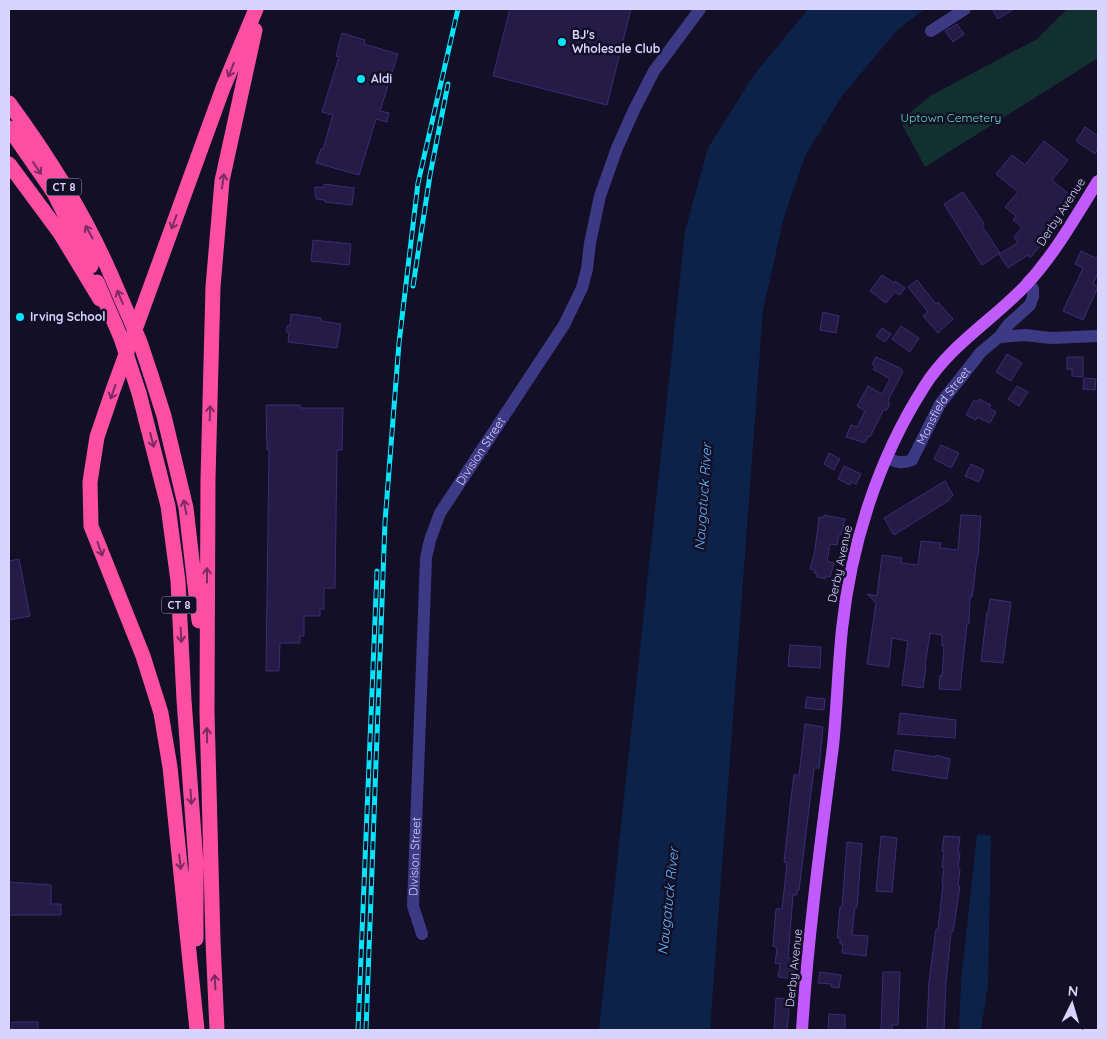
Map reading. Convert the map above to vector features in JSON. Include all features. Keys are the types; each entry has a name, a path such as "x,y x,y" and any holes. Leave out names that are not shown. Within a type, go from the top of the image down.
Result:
{"highway":[{"path":"198,1030 170,767 161,712 143,656 92,526 90,482 97,437 113,390 223,88 256,9"},
{"path":"207,712 208,479 213,287 222,181 260,9"},
{"name":"CT 8","path":"9,103 66,189 104,258 140,342 151,375 164,416 186,508 207,712 217,1030"},
{"name":"CT 8","path":"9,128 54,193 121,338 138,393 168,506 177,571 196,863 198,1030"},
{"path":"9,164 95,284"}],"main road":[{"name":"Derby Avenue","path":"802,1030 836,720 844,612 862,526 887,458 904,421 935,370 948,355 1028,282 1043,265 1098,181"}],"street":[{"name":"Division Street","path":"422,934 413,906 426,558 430,540 440,513 564,325 582,288 588,269 590,243 600,196 617,148 654,71 700,9"},
{"path":"931,31 966,9"},
{"name":"Mansfield Street","path":"887,458 905,463 912,460 940,404 981,352 1032,301 1033,289 1028,282"},
{"path":"998,337 1025,335 1052,338 1098,336"}],"green space":[{"name":"Uptown Cemetery","path":"1067,9 1098,9 1098,58 925,167 900,121 930,96 1037,39"}],"water":[{"name":"Naugatuck River","path":"808,9 925,9 898,29 842,96 806,154 784,217 763,310 710,1030 599,1030 685,231 708,148 754,75"},
{"path":"977,834 991,836 988,984 981,1030 959,1030 961,981"}],"building":[{"name":"BJ's Wholesale Club","path":"510,9 631,9 607,105 493,76"},
{"path":"992,9 1014,9 998,19"},
{"path":"957,24 964,34 953,42 945,31"},
{"path":"342,33 365,40 364,44 398,54 380,111 389,113 387,122 376,119 359,175 316,163 321,149 323,149 333,115 322,112 339,57 336,56"},
{"path":"1085,127 1098,136 1098,149 1095,154 1076,141"},
{"path":"1044,141 1068,160 1052,180 1072,197 1058,214 1038,244 1040,246 1030,258 1028,255 1008,268 999,254 1018,243 1014,237 1022,227 1013,220 1016,216 1005,207 1018,192 996,174 1012,155 1025,165"},
{"path":"324,184 354,188 352,205 316,199 315,187 324,187"},
{"path":"963,192 1000,253 982,265 944,204"},
{"path":"313,240 351,244 349,265 311,261"},
{"path":"1081,251 1098,259 1098,273 1093,284 1098,287 1083,320 1063,311 1083,268 1075,264"},
{"path":"882,275 905,288 900,295 895,292 886,303 870,291"},
{"path":"917,280 936,304 938,302 953,319 938,333 923,316 928,312 908,287"},
{"path":"823,312 839,316 836,333 820,330"},
{"path":"291,314 321,318 321,321 341,324 337,348 288,342 289,334 286,331 287,326 290,325"},
{"path":"901,326 919,338 910,352 892,339"},
{"path":"882,328 891,334 885,342 876,336"},
{"path":"1007,354 1022,363 1011,381 996,372"},
{"path":"876,357 900,368 903,372 889,398 888,402 890,404 886,411 884,409 865,443 846,437 851,425 857,427 865,411 857,406 868,386 882,394 890,379 873,369 875,366 872,364"},
{"path":"1067,357 1083,357 1083,377 1072,376 1072,369 1067,369"},
{"path":"1084,378 1096,379 1095,390 1083,389"},
{"path":"1017,386 1028,392 1019,406 1008,399"},
{"path":"979,399 991,405 989,408 996,412 990,423 977,417 976,420 966,415 974,400 978,402"},
{"path":"266,405 300,405 300,408 343,408 342,450 337,450 335,588 324,588 324,609 320,609 320,616 304,616 304,636 300,636 300,643 280,643 279,671 266,671 269,450 267,450"},
{"path":"941,445 959,453 952,467 934,459"},
{"path":"829,453 840,459 834,470 824,464"},
{"path":"971,464 984,470 979,482 965,476"},
{"path":"844,466 861,474 856,484 851,482 850,485 838,479"},
{"path":"945,481 953,495 948,501 894,535 884,518"},
{"path":"824,515 845,519 837,545 830,544 827,561 834,563 830,577 826,576 825,579 817,577 817,574 814,573 815,570 810,569 815,550 819,517 824,518"},
{"path":"961,515 981,516 978,557 972,597 970,597 969,624 967,624 960,690 939,689 944,646 942,646 942,635 930,633 923,688 902,685 908,641 892,638 889,667 867,664 876,603 867,594 877,596 882,555 902,558 901,563 918,565 921,541 941,543 940,548 958,550"},
{"path":"19,559 30,616 9,620 9,561"},
{"path":"990,599 1011,602 1003,663 981,661"},
{"path":"790,645 821,647 820,668 788,666"},
{"path":"807,697 825,699 824,710 805,708"},
{"path":"900,713 956,720 955,738 898,734"},
{"path":"805,724 823,727 819,768 814,768 799,890 797,890 797,895 793,895 788,958 796,959 793,979 778,977 780,964 775,963 777,949 773,946 776,909 782,909 787,863 784,862 791,798 794,775 799,775"},
{"path":"895,750 936,757 936,755 950,759 947,779 892,770"},
{"path":"881,836 897,838 892,892 876,891"},
{"path":"944,836 960,837 958,886 960,886 953,932 951,932 944,1030 928,1030 929,981 936,929 938,930 943,884 944,867 942,867 944,851 942,851"},
{"path":"847,842 862,844 857,907 855,907 852,935 868,936 866,956 842,953 843,944 840,944 840,938 837,938 840,907 842,907"},
{"path":"9,882 51,885 51,904 61,904 61,915 9,915"},
{"path":"820,972 841,975 839,988 831,987 831,984 818,983"},
{"path":"883,972 900,972 898,1025 892,1025 892,1030 881,1030"},
{"path":"776,998 790,999 787,1030 774,1030"},
{"path":"829,1014 845,1015 845,1030 828,1030"},
{"path":"12,1022 38,1022 38,1030 12,1030"}],"railway":[{"path":"366,1030 385,522 399,343 418,183 458,9"},
{"path":"413,286 430,175 448,84"},
{"path":"358,1030 377,571"}],"place":[{"name":"BJ's Wholesale Club","path":"562,42"},
{"name":"Aldi","path":"361,79"},
{"name":"Irving School","path":"20,317"}]}
